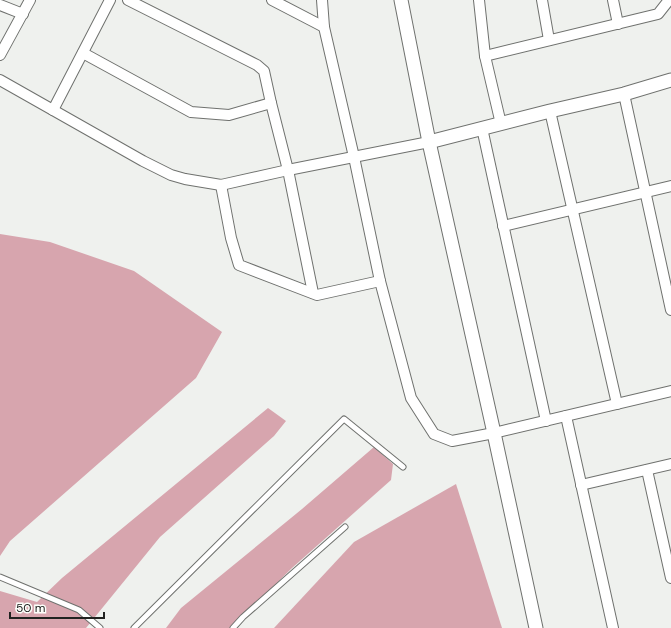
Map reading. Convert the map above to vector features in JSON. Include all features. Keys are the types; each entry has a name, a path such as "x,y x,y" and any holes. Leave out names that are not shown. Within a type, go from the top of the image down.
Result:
{"street":[{"path":"0,55 30,0"},
{"path":"53,110 110,0"},
{"path":"128,0 257,65 264,71 288,170 313,293"},
{"path":"272,0 324,28"},
{"path":"322,0 324,28 354,157 380,281 411,398 434,434 452,441 494,433 671,392"},
{"path":"401,0 429,142 536,628"},
{"path":"479,0 485,56 501,124"},
{"path":"542,0 549,40"},
{"path":"612,0 618,24"},
{"path":"485,56 658,14 669,0"},
{"path":"0,5 22,14"},
{"path":"83,53 191,112 229,116 271,103"},
{"path":"0,80 143,161 171,175 221,185 429,142 624,94 671,80"},
{"path":"624,94 671,310"},
{"path":"550,111 617,404"},
{"path":"482,128 546,420"},
{"path":"221,185 231,238 239,265 317,295 380,281"},
{"path":"503,226 671,186"},
{"path":"566,416 613,628"},
{"path":"581,485 671,464"},
{"path":"647,470 671,578"}],"lane":[{"path":"134,628 344,419 403,467"},
{"path":"233,628 243,617 345,527"},
{"path":"0,577 79,610 100,628"}],"shaded area":[{"path":"0,234 50,242 134,271 222,332 196,378 10,541 0,556"},
{"path":"268,408 286,421 274,436 160,537 86,628 0,628 0,591 37,602 62,578"},
{"path":"374,447 393,464 391,480 292,568 231,628 166,628 181,608 302,509"},
{"path":"456,484 502,628 274,628 354,542"}]}
